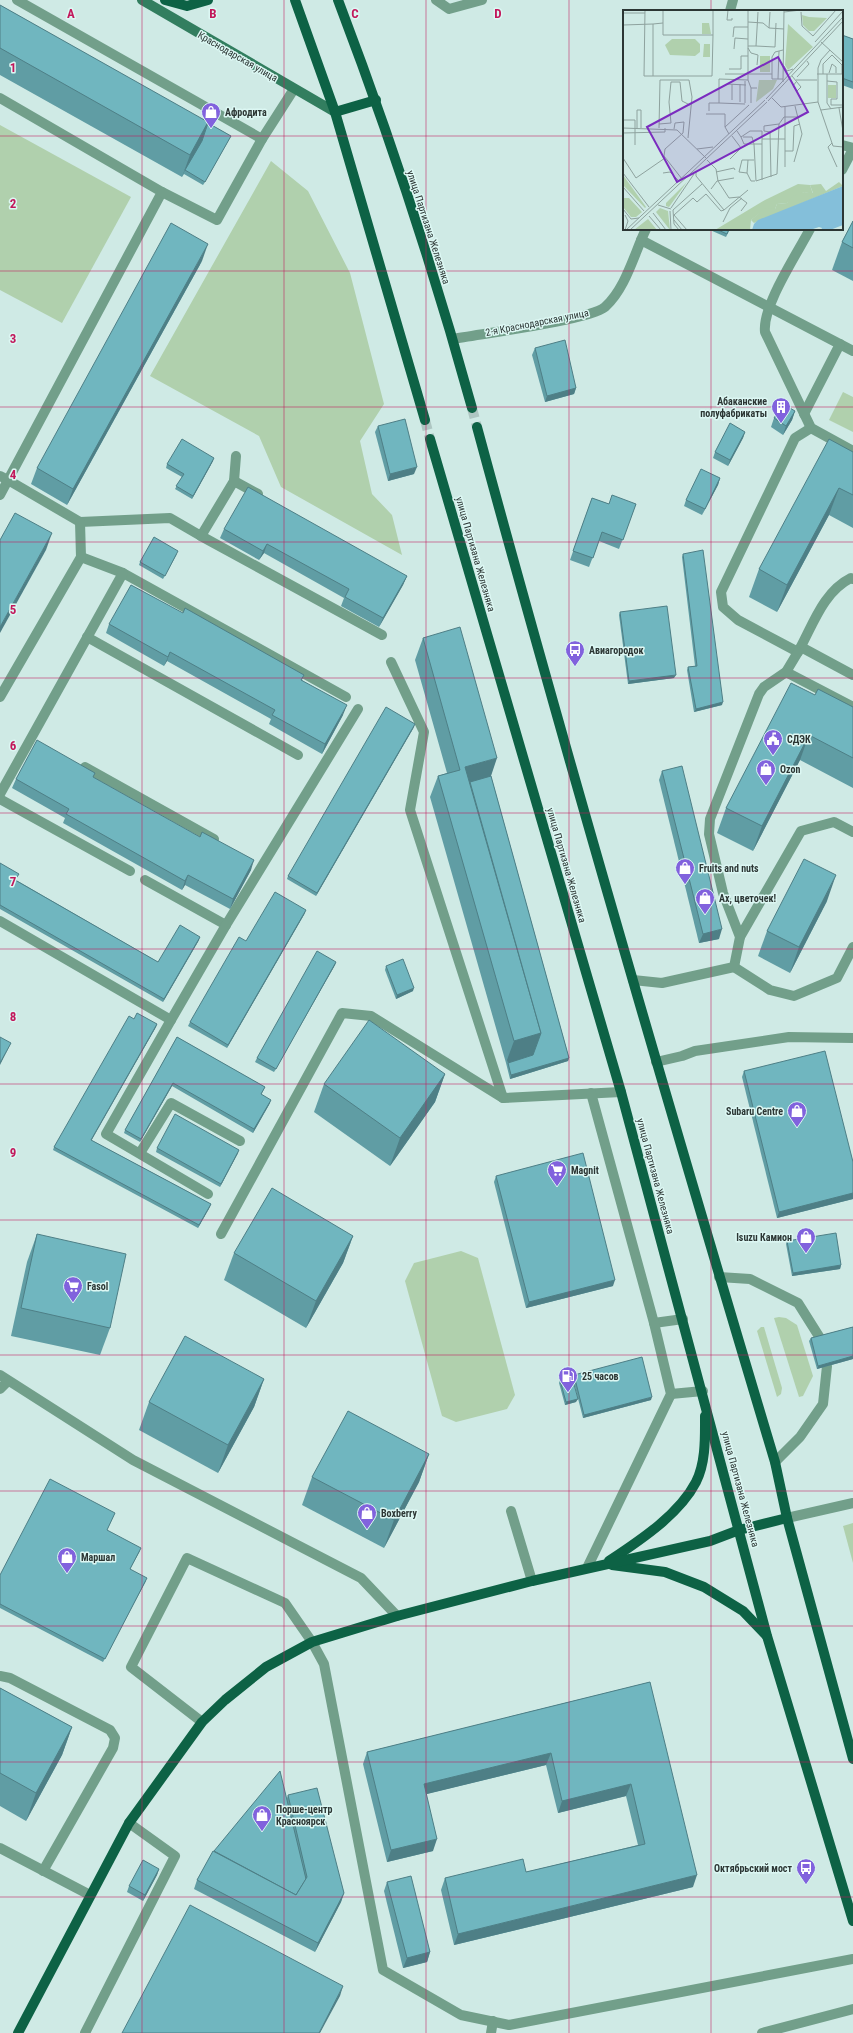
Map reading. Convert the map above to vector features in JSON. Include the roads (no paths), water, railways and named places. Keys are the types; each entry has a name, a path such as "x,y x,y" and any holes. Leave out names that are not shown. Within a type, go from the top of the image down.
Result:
{"main road":[{"name":"Краснодарская улица","path":"142,0 335,112"},
{"path":"165,0 187,6 208,0"},
{"path":"295,0 335,112 425,420"},
{"name":"улица Партизана Железняка","path":"338,0 376,100 453,339 472,408"},
{"path":"335,112 376,100"},
{"path":"477,427 544,673 656,1062 775,1462 787,1518 853,1743"},
{"name":"улица Партизана Железняка","path":"430,439 621,1092 768,1636 853,1921"},
{"path":"604,1564 661,1524 677,1507 696,1482 705,1450 705,1402"},
{"path":"18,2033 129,1823 202,1722 225,1700 266,1667 312,1642 397,1616 532,1581 710,1541 739,1530 787,1518"},
{"path":"604,1564 665,1572 704,1588 743,1611 768,1636"},
{"path":"850,1736 853,1759"}],"street":[{"path":"17,0 262,139"},
{"path":"436,0 449,9 482,0"},
{"path":"730,10 733,0"},
{"path":"0,98 162,192 217,220 262,139 294,89"},
{"path":"843,145 853,148 843,168"},
{"path":"0,495 4,478 162,192"},
{"name":"2-я Краснодарская улица","path":"453,339 583,316 604,308 618,291 646,230"},
{"path":"809,230 769,306 764,324 767,340 811,428 853,451"},
{"path":"641,240 853,351"},
{"path":"804,414 840,344"},
{"path":"811,428 795,438 721,592 723,607 738,620 853,675"},
{"path":"201,536 234,481 236,456"},
{"path":"4,478 80,522 170,518 382,635"},
{"path":"234,481 268,500"},
{"path":"0,697 81,557 80,522"},
{"path":"81,557 123,574 346,697"},
{"path":"0,794 34,739 87,637 123,574"},
{"path":"740,938 723,893 709,834 710,819 764,687 786,672 828,596 840,583 851,578 853,579"},
{"path":"87,637 298,755"},
{"path":"391,662 424,732 410,810 503,1098"},
{"path":"786,672 853,707"},
{"path":"208,1194 106,1134 226,925 358,709"},
{"path":"78,764 216,840"},
{"path":"0,799 130,871"},
{"path":"734,967 740,938 801,831 834,822 853,832"},
{"path":"145,880 226,925"},
{"path":"0,921 171,1020"},
{"path":"632,980 662,983 734,967 770,990 794,996 837,978 853,948"},
{"path":"221,1234 342,1014 371,1016 503,1098 621,1092"},
{"path":"656,1062 682,1056 695,1051 789,1037 853,1038"},
{"path":"587,1568 671,1394 654,1323 591,1093"},
{"path":"140,1153 171,1103 240,1140"},
{"path":"719,1277 750,1279 798,1303 820,1338"},
{"path":"654,1323 683,1318"},
{"path":"775,1462 800,1437 823,1404 827,1366"},
{"path":"0,1389 4,1378 133,1460 361,1578 397,1616"},
{"path":"671,1394 703,1391"},
{"path":"787,1518 853,1503"},
{"path":"511,1512 532,1581"},
{"path":"202,1722 131,1668 187,1558 285,1603 312,1642 324,1664 383,1970 461,2015 493,2021 509,2026 853,1959"},
{"path":"0,1676 10,1678 110,1730 115,1738 113,1748 44,1871"},
{"path":"85,2033 176,1856 129,1823"},
{"path":"0,1848 90,1896"},
{"path":"762,2033 853,2009"},
{"path":"491,2033 493,2021"}],"tunnel":[{"path":"472,408 477,427"},
{"path":"425,420 430,439"}],"place":[{"name":"Афродита","path":"211,129"},
{"name":"Абаканские полуфабрикаты","path":"781,424"},
{"name":"Авиагородок","path":"575,667"},
{"name":"СДЭК","path":"773,756"},
{"name":"Ozon","path":"766,786"},
{"name":"Fruits and nuts","path":"685,885"},
{"name":"Ах, цветочек!","path":"705,915"},
{"name":"Subaru Centre","path":"797,1128"},
{"name":"Magnit","path":"557,1187"},
{"name":"Isuzu Камион","path":"806,1254"},
{"name":"Fasol","path":"73,1303"},
{"name":"25 часов","path":"568,1393"},
{"name":"Boxberry","path":"367,1530"},
{"name":"Маршал","path":"67,1574"},
{"name":"Порше-центр Красноярск","path":"262,1832"},
{"name":"Октябрьский мост","path":"806,1885"}]}
